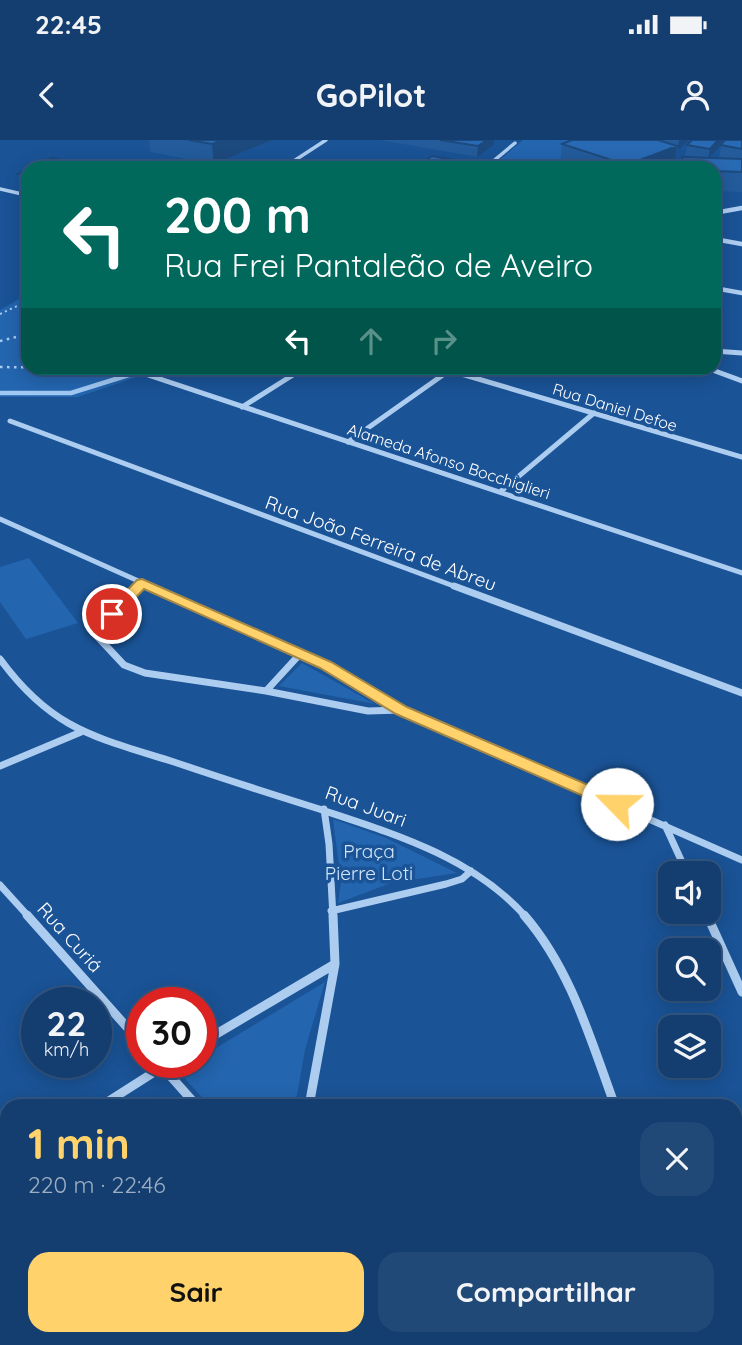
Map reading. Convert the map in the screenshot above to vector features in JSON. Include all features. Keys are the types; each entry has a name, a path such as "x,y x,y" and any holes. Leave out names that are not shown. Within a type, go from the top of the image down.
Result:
{"street":[{"path":"721,212 742,208"},
{"path":"721,240 742,244"},
{"path":"721,289 742,293"},
{"path":"721,352 742,353"},
{"path":"721,373 742,381"},
{"name":"Alameda Afonso Bocchiglieri","path":"148,375 742,573"},
{"path":"242,407 293,375"},
{"path":"348,442 443,375"},
{"name":"Rua Daniel Defoe","path":"467,375 742,457"},
{"path":"500,492 594,413"},
{"name":"Rua João Ferreira de Abreu","path":"10,421 742,693"},
{"path":"0,519 338,672 401,710 742,860"},
{"path":"142,583 95,634 124,665 145,673 266,691 368,711 401,710"},
{"path":"266,691 300,654"},
{"name":"Rua Juari","path":"0,659 36,703 57,720 81,732 392,832 471,871 505,896 525,915 546,942 566,979 612,1099"},
{"path":"0,766 81,732"},
{"path":"310,1099 335,964 330,855 324,808"},
{"path":"665,825 682,861"},
{"path":"331,911 446,884 461,879 471,871"},
{"name":"Rua Curiá","path":"0,885 126,1026"},
{"path":"711,924 742,992"},
{"path":"217,1034 335,964"},
{"path":"112,1099 143,1078"},
{"path":"175,1078 192,1099"}],"lane":[{"path":"294,161 326,140"},
{"path":"493,161 515,143"},
{"path":"666,159 671,161"},
{"path":"0,189 21,194"}],"path":[{"path":"0,314 21,303"},
{"path":"0,341 21,336"},
{"path":"0,367 21,367"}],"green space":[{"path":"523,140 607,140 566,161 498,161"},
{"path":"21,298 21,375 142,375 78,397 0,397 0,310"},
{"path":"29,558 78,623 26,639 0,602 0,567"},
{"path":"302,663 375,704 279,686"},
{"name":"Praça Pierre Loti","path":"333,819 386,838 457,873 391,883 338,903 341,882"},
{"path":"325,982 305,1050 296,1099 204,1099 184,1078 217,1078 217,1047"}],"building":[{"path":"189,140 223,140 212,144"},
{"path":"440,140 487,140 478,146"},
{"path":"572,140 658,140 677,146 638,161 615,161 562,144"},
{"path":"692,140 718,140 710,149 687,145"},
{"path":"725,140 742,140 742,149 721,145"},
{"path":"432,156 459,161 425,161"},
{"path":"682,157 742,159 742,172 721,171 721,161 683,161"},
{"path":"52,158 67,161 46,161"}],"waterway":[{"path":"0,393 71,393 129,375"}],"route":[{"path":"112,614 142,583 326,665 401,710 617,804"}]}
